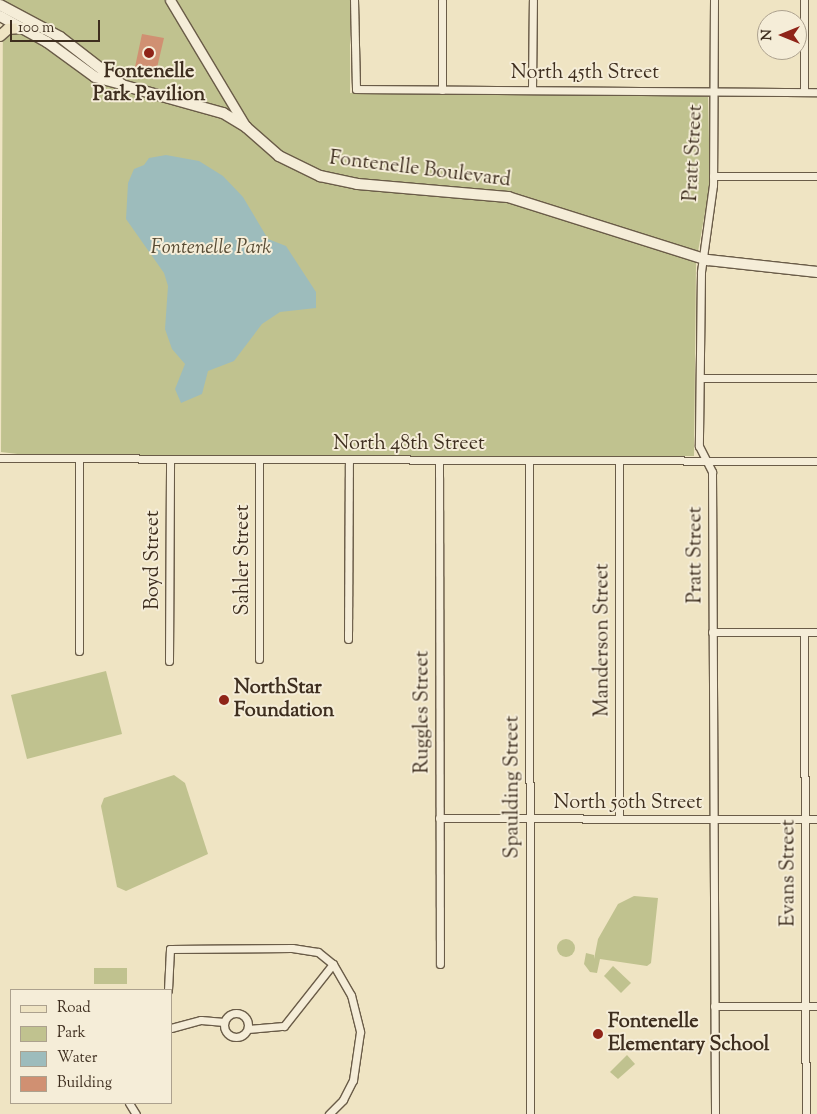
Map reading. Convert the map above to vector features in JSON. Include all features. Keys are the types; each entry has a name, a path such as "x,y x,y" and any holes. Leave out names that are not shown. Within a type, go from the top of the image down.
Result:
{"main road":[{"name":"Fontenelle Boulevard","path":"0,5 60,37 122,85"},
{"name":"Fontenelle Boulevard","path":"0,16 24,28 95,77 222,113 246,127 279,156 326,178 368,185 508,197 703,258 817,272"},
{"path":"0,36 8,29 24,28"}],"street":[{"path":"170,0 246,127"},
{"name":"North 45th Street","path":"354,0 354,88 817,92"},
{"path":"442,0 442,90"},
{"path":"532,90 533,0"},
{"name":"Pratt Street","path":"714,0 713,176 703,258 699,446 712,472 715,1114"},
{"path":"804,0 804,92"},
{"path":"222,113 230,100"},
{"path":"713,176 817,176"},
{"path":"701,378 817,378"},
{"name":"North 48th Street","path":"0,458 817,461"},
{"path":"79,459 79,650"},
{"name":"Boyd Street","path":"169,661 170,460"},
{"name":"Sahler Street","path":"259,460 259,659"},
{"path":"348,639 349,460"},
{"name":"Ruggles Street","path":"439,460 440,964"},
{"name":"Spaulding Street","path":"529,461 530,1114"},
{"name":"Manderson Street","path":"619,461 620,819"},
{"path":"805,462 817,468"},
{"path":"712,632 817,632"},
{"name":"Evans Street","path":"804,632 806,1114"},
{"name":"North 50th Street","path":"439,818 817,819"},
{"path":"168,989 170,949 292,948 318,952 333,964 351,995 360,1032 353,1080 343,1100 329,1114"},
{"path":"248,1029 247,1018 240,1013 230,1014 224,1022 225,1030 234,1037 242,1036 248,1029 284,1026 333,964"},
{"path":"714,1006 817,1006"},
{"path":"172,1028 201,1020 224,1022"}],"green space":[{"name":"Fontenelle Park","path":"3,0 350,0 350,93 625,87 708,97 710,184 696,263 694,456 34,456 1,452"},
{"path":"106,671 122,734 27,759 11,695"},
{"path":"174,775 185,783 208,854 126,891 117,887 101,806 104,798"},
{"path":"634,896 658,898 651,963 647,966 600,959 597,973 590,972 584,964 586,953 594,955 594,959 598,939 618,904"},
{"path":"566,939 572,942 575,948 572,954 566,957 560,954 557,948 560,942"},
{"path":"613,966 631,983 621,993 604,976"},
{"path":"94,968 127,968 127,984 94,984"},
{"path":"627,1055 635,1064 618,1079 610,1072"}],"water":[{"path":"166,155 199,161 223,176 243,197 268,239 286,246 316,292 316,308 280,312 262,324 234,361 208,371 202,394 181,403 175,389 185,364 172,349 165,329 168,286 164,273 126,219 128,183 134,169 144,165 149,158"}],"building":[{"name":"Fontenelle Park Pavilion","path":"142,34 164,38 156,72 135,67"}],"place":[{"name":"Fontenelle Park Pavilion","path":"149,53"},
{"name":"NorthStar Foundation","path":"224,700"},
{"name":"Fontenelle Elementary School","path":"598,1034"}]}
